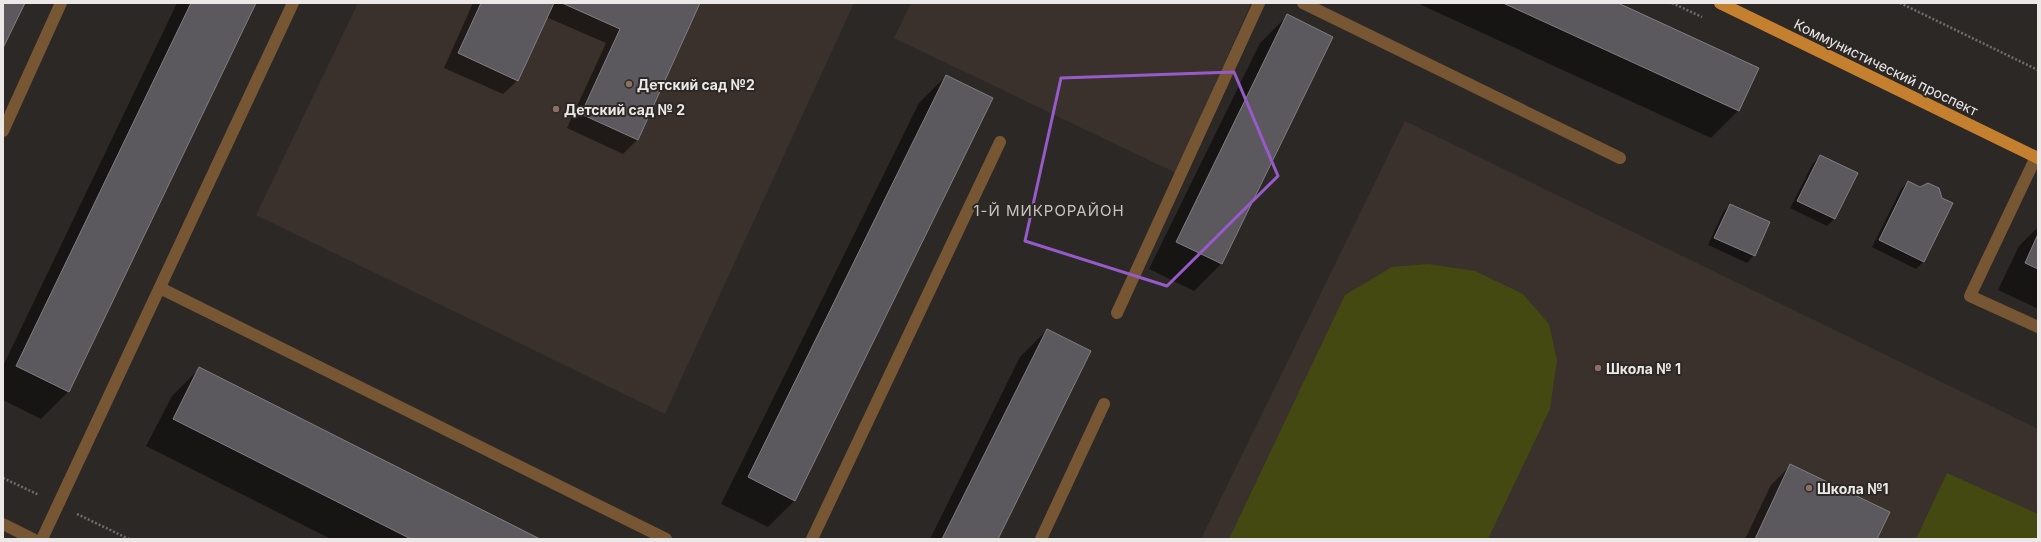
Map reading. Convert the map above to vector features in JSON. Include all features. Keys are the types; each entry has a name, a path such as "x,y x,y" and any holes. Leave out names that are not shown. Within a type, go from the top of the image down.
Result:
{"main road":[{"name":"Коммунистический проспект","path":"1720,3 2037,158"}],"street":[{"path":"3,131 61,3"},
{"path":"42,539 293,3"},
{"path":"1117,313 1259,3"},
{"path":"1303,3 1620,158"},
{"path":"812,539 1000,142"},
{"path":"2037,158 1970,296 2038,327"},
{"path":"160,288 666,539"},
{"path":"1041,539 1104,404"},
{"path":"3,524 34,539"}],"path":[{"path":"1900,3 2038,70"}],"highlighted area":[{"path":"1234,72 1278,176 1167,286 1025,241 1061,78"}],"shaded area":[{"name":"Детский сад № 2","path":"358,3 854,3 665,414 256,215"},
{"path":"911,3 1251,3 1176,173 894,38"},
{"name":"Школа № 1","path":"1405,121 2038,429 2038,539 1201,539"}],"green space":[{"path":"1428,264 1475,271 1523,294 1549,324 1557,360 1550,409 1488,539 1229,539 1345,295 1392,267"},
{"path":"1947,473 2038,514 2038,539 1916,539"}],"building":[{"path":"3,3 25,3 3,48"},
{"path":"191,3 256,3 69,392 16,366"},
{"path":"481,3 554,3 518,81 458,53"},
{"name":"Детский сад №2","path":"562,3 700,3 638,140 581,114 620,29"},
{"path":"1503,3 1618,3 1759,68 1739,111"},
{"path":"1287,14 1333,37 1222,264 1176,242"},
{"path":"946,75 993,98 795,501 748,477"},
{"path":"1820,155 1858,173 1835,219 1797,201"},
{"path":"1908,181 1920,187 1928,183 1939,188 1942,198 1953,203 1924,262 1879,240"},
{"path":"1730,204 1770,222 1755,256 1714,238"},
{"path":"2038,234 2038,269 2025,263"},
{"path":"1047,329 1091,351 998,539 942,539"},
{"path":"199,367 540,539 411,539 173,419"},
{"name":"Школа №1","path":"1790,464 1890,512 1877,539 1755,539"}],"place":[{"name":"Детский сад №2","path":"629,84"},
{"name":"Детский сад № 2","path":"556,109"},
{"name":"Школа № 1","path":"1598,368"},
{"name":"Школа №1","path":"1809,488"}],"district":[{"name":"1-Й МИКРОРАЙОН","path":"1049,210"}]}
